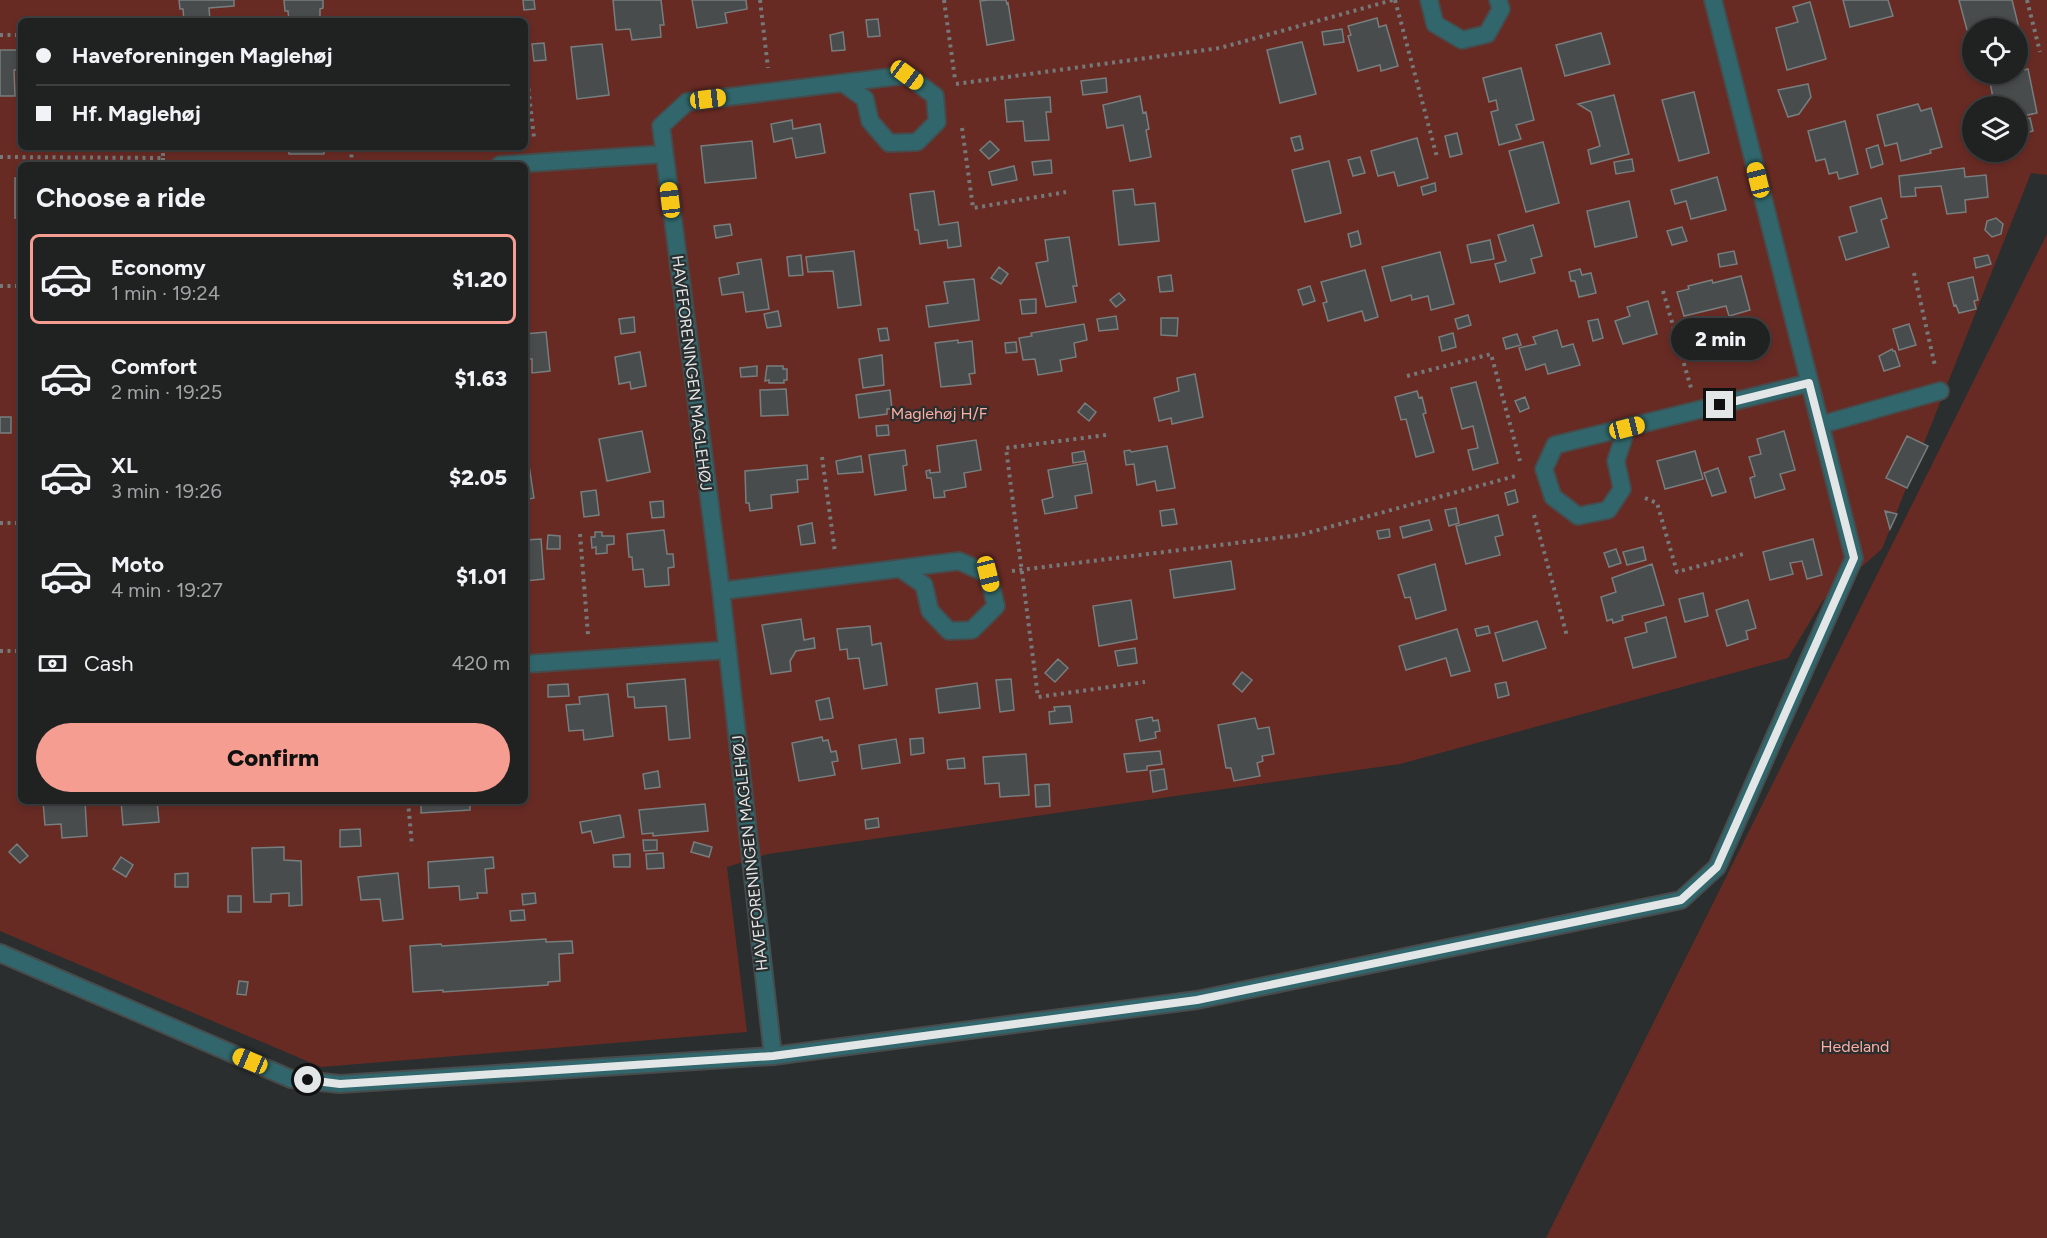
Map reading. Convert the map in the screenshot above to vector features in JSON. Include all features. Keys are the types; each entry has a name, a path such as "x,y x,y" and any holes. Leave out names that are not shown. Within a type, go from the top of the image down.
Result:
{"street":[{"path":"1429,0 1435,24 1462,40 1487,34 1501,9 1498,0"},
{"path":"0,953 291,1078 340,1084 773,1056 1197,1000 1681,900 1717,867 1854,558 1713,0"},
{"name":"HAVEFORENINGEN MAGLEHØJ","path":"773,1056 721,591 661,126 687,102 907,75 935,96"},
{"path":"843,83 865,99 870,121 889,143 917,142 937,122 935,96"},
{"path":"528,163 664,154"},
{"path":"1627,428 1616,461 1622,489 1608,510 1578,516 1553,497 1544,469 1556,445 1809,383"},
{"path":"1820,425 1940,391"},
{"path":"721,591 959,561 988,574 996,606 972,630 949,631 930,611 924,585 901,569"},
{"path":"528,664 727,650"}],"path":[{"path":"760,0 772,91"},
{"path":"944,0 957,96"},
{"path":"935,96 956,84 1220,48 1394,0 1437,157"},
{"path":"2027,0 2040,52"},
{"path":"0,35 18,35"},
{"path":"528,85 537,162"},
{"path":"961,118 973,208 1066,192"},
{"path":"163,150 163,162"},
{"path":"0,158 163,158"},
{"path":"1914,273 1940,391"},
{"path":"0,286 18,286"},
{"path":"1663,291 1697,410"},
{"path":"1407,376 1491,354 1523,474"},
{"path":"1106,435 1006,448 1038,697 1145,682"},
{"path":"822,457 838,576"},
{"path":"988,574 1300,535 1544,469"},
{"path":"1622,489 1657,503 1677,573 1747,553"},
{"path":"1533,509 1567,636"},
{"path":"0,524 18,523"},
{"path":"580,534 590,660"},
{"path":"0,651 18,651"},
{"path":"408,804 412,846"}],"green space":[{"name":"Maglehøj H/F","path":"0,0 2047,0 2047,175 2031,173 1882,549 1823,600 1788,658 1400,764 768,854 727,867 747,1032 321,1067 0,931"},
{"name":"Hedeland","path":"2047,234 2047,1238 1546,1238"}],"building":[{"path":"179,0 234,0 234,6 209,8 210,18 184,18 183,9 180,9"},
{"path":"284,0 323,0 320,18 289,18 288,11 285,11"},
{"path":"523,0 534,0 535,9 524,10"},
{"path":"613,0 661,0 664,25 660,25 661,37 632,40 630,29 616,30"},
{"path":"692,0 746,0 747,9 725,13 727,23 697,28"},
{"path":"1006,0 1008,3 1014,40 987,45 980,1"},
{"path":"1843,0 1888,0 1893,16 1850,27"},
{"path":"1959,0 2012,0 2016,18 1964,18"},
{"path":"1810,2 1826,59 1787,70 1776,28 1798,22 1793,7"},
{"path":"1377,18 1379,27 1386,25 1398,66 1381,71 1380,65 1358,71 1348,36 1351,35 1348,26"},
{"path":"878,19 880,36 868,37 866,20"},
{"path":"1342,29 1344,42 1324,45 1322,32"},
{"path":"843,32 845,50 832,51 830,35"},
{"path":"1601,33 1610,64 1565,76 1556,45"},
{"path":"1302,42 1316,94 1280,103 1267,50"},
{"path":"544,43 546,60 534,61 532,44"},
{"path":"602,44 609,95 577,99 571,47"},
{"path":"0,50 18,50 18,70 14,70 15,96 0,96"},
{"path":"1521,68 1534,120 1516,125 1521,139 1499,145 1491,112 1498,110 1496,100 1489,102 1483,78"},
{"path":"2028,69 2037,113 2028,115 2028,96 1993,96 1990,84 2028,84"},
{"path":"1106,78 1107,92 1083,95 1081,81"},
{"path":"1808,84 1811,97 1799,114 1788,117 1778,90"},
{"path":"1694,92 1709,153 1679,161 1662,100"},
{"path":"1614,95 1629,154 1591,164 1588,150 1600,146 1591,112 1578,104"},
{"path":"1140,96 1143,113 1146,112 1149,129 1146,130 1151,157 1130,161 1123,125 1107,128 1103,105"},
{"path":"1050,97 1051,112 1046,112 1049,140 1025,141 1023,121 1007,122 1005,100"},
{"path":"1918,104 1921,111 1931,108 1942,147 1930,150 1931,153 1901,161 1897,143 1885,146 1877,115"},
{"path":"2028,118 2030,118 2033,131 2028,132"},
{"path":"792,120 793,129 820,124 825,153 796,158 792,138 774,142 771,124"},
{"path":"1845,121 1858,174 1839,179 1837,172 1829,174 1825,159 1816,161 1808,131"},
{"path":"1457,133 1462,154 1450,157 1445,136"},
{"path":"1300,136 1303,149 1295,151 1291,138"},
{"path":"1417,138 1428,178 1398,186 1394,172 1378,176 1371,151"},
{"path":"752,141 756,178 705,183 701,146"},
{"path":"990,141 999,150 989,159 980,150"},
{"path":"1543,142 1559,203 1526,212 1509,151"},
{"path":"1878,145 1883,164 1871,168 1866,149"},
{"path":"289,150 324,150 324,154 289,154"},
{"path":"1360,157 1365,173 1353,176 1348,160"},
{"path":"1632,159 1634,171 1616,174 1614,162"},
{"path":"1051,160 1052,173 1034,175 1032,162"},
{"path":"1329,161 1341,213 1305,222 1292,170"},
{"path":"1014,166 1017,180 992,185 989,172"},
{"path":"1964,168 1965,177 1986,175 1988,197 1965,200 1966,212 1947,214 1941,186 1915,188 1916,196 1901,197 1899,176"},
{"path":"1717,177 1726,210 1691,219 1686,201 1675,204 1671,190"},
{"path":"15,178 18,178 18,218 15,218"},
{"path":"1435,183 1436,191 1423,195 1421,187"},
{"path":"1133,189 1135,205 1155,203 1159,241 1119,245 1113,191"},
{"path":"934,191 939,225 958,222 961,246 948,248 947,240 920,244 918,230 915,230 910,194"},
{"path":"1881,198 1887,218 1881,220 1889,247 1846,260 1839,237 1857,232 1850,207"},
{"path":"1629,201 1637,237 1595,247 1587,211"},
{"path":"1996,218 2003,224 2001,234 1992,237 1985,230 1987,221"},
{"path":"730,224 732,235 716,238 714,226"},
{"path":"1533,225 1542,256 1531,259 1535,273 1500,282 1495,264 1506,261 1498,235"},
{"path":"1682,227 1687,241 1672,245 1667,231"},
{"path":"1358,231 1361,244 1351,247 1348,234"},
{"path":"1069,237 1077,286 1073,286 1076,302 1046,307 1036,263 1048,261 1045,240"},
{"path":"1490,240 1494,259 1471,263 1467,245"},
{"path":"854,251 861,305 838,308 833,271 808,272 806,257"},
{"path":"1734,251 1737,264 1720,267 1718,254"},
{"path":"1440,252 1454,304 1431,310 1428,296 1412,300 1411,295 1391,301 1382,267"},
{"path":"801,255 803,275 789,276 787,257"},
{"path":"1988,255 1991,264 1976,268 1974,258"},
{"path":"761,259 769,309 746,312 743,292 722,295 719,278 739,274 737,263"},
{"path":"999,267 1008,274 1001,284 991,278"},
{"path":"1580,269 1582,275 1591,273 1596,293 1579,297 1575,281 1571,281 1569,272"},
{"path":"1365,270 1378,317 1365,321 1362,311 1328,321 1323,303 1327,302 1321,282"},
{"path":"1171,275 1173,291 1160,292 1158,277"},
{"path":"1741,276 1750,310 1729,316 1726,306 1684,316 1677,292 1689,289 1688,286 1712,280 1713,283"},
{"path":"1973,277 1978,300 1974,301 1976,309 1959,313 1956,305 1954,306 1948,283"},
{"path":"974,279 979,320 929,327 926,306 948,303 944,282"},
{"path":"1310,286 1315,301 1303,305 1298,290"},
{"path":"1119,293 1125,300 1116,307 1110,300"},
{"path":"1036,299 1036,313 1022,314 1020,300"},
{"path":"1648,301 1657,334 1623,344 1615,321 1630,316 1627,307"},
{"path":"778,311 781,326 767,328 764,314"},
{"path":"1468,315 1471,325 1458,329 1455,319"},
{"path":"1116,316 1118,329 1099,331 1097,319"},
{"path":"634,317 635,332 621,334 619,319"},
{"path":"1161,318 1178,318 1177,336 1161,335"},
{"path":"1598,319 1603,338 1593,341 1588,321"},
{"path":"1084,324 1087,340 1074,343 1076,357 1060,360 1062,371 1038,375 1035,359 1023,360 1019,338 1032,336 1031,333"},
{"path":"1909,324 1916,345 1899,350 1893,329"},
{"path":"887,328 889,340 880,341 878,329"},
{"path":"1557,330 1562,347 1573,344 1580,365 1548,374 1545,364 1526,370 1519,348 1536,344 1533,337"},
{"path":"546,332 550,371 532,373 532,359 528,359 528,334"},
{"path":"1453,333 1456,347 1442,351 1439,337"},
{"path":"1517,334 1521,345 1506,349 1503,338"},
{"path":"958,340 958,343 972,341 975,373 969,374 971,384 941,387 935,343"},
{"path":"1016,342 1017,352 1006,353 1005,343"},
{"path":"1892,349 1895,351 1900,366 1884,371 1879,356"},
{"path":"640,352 646,386 631,389 630,382 619,384 615,357"},
{"path":"882,355 884,385 863,388 859,359"},
{"path":"757,366 757,376 741,377 740,368"},
{"path":"767,366 783,366 783,369 787,369 787,380 784,380 784,383 765,381"},
{"path":"1195,374 1203,417 1172,424 1171,418 1159,421 1154,398 1179,391 1177,378"},
{"path":"1476,382 1498,463 1473,470 1468,450 1478,448 1473,426 1462,429 1451,388"},
{"path":"786,389 788,415 761,416 760,390"},
{"path":"890,390 892,409 887,409 887,414 859,418 856,395"},
{"path":"1417,391 1419,398 1422,397 1426,413 1423,414 1434,452 1416,457 1406,419 1401,420 1395,397"},
{"path":"1525,397 1529,408 1520,412 1515,401"},
{"path":"1085,403 1096,412 1089,421 1078,412"},
{"path":"0,417 11,417 11,433 0,433"},
{"path":"888,425 889,435 877,436 876,426"},
{"path":"642,431 650,472 607,481 599,439"},
{"path":"1784,431 1795,470 1780,474 1785,489 1755,498 1750,478 1755,476 1749,457 1761,454 1757,439"},
{"path":"1907,436 1928,446 1907,488 1886,478"},
{"path":"976,440 981,470 964,473 966,487 944,491 945,497 934,498 931,478 927,478 926,471 940,472 937,446"},
{"path":"1167,446 1175,488 1157,491 1155,481 1137,485 1134,464 1126,465 1124,451 1130,450 1131,452"},
{"path":"905,450 907,465 903,466 906,490 875,495 869,455"},
{"path":"1084,451 1086,461 1073,463 1072,453"},
{"path":"1695,451 1703,479 1665,489 1657,461"},
{"path":"861,456 863,472 838,474 836,461"},
{"path":"528,459 534,498 528,499"},
{"path":"1087,463 1092,493 1075,496 1077,508 1045,514 1042,500 1053,497 1048,470"},
{"path":"807,465 808,479 797,480 798,492 771,495 772,508 750,511 749,503 746,503 745,471"},
{"path":"1718,468 1726,492 1712,496 1704,473"},
{"path":"596,490 599,515 584,517 581,492"},
{"path":"1515,490 1518,502 1508,505 1505,493"},
{"path":"663,501 664,517 652,518 650,502"},
{"path":"1456,508 1459,523 1449,526 1445,510"},
{"path":"1174,509 1177,524 1162,526 1160,511"},
{"path":"1885,511 1897,514 1890,529"},
{"path":"1498,515 1503,535 1495,537 1500,555 1466,564 1456,526"},
{"path":"1429,520 1432,530 1403,538 1400,527"},
{"path":"812,523 815,543 801,545 798,526"},
{"path":"1389,529 1390,537 1379,539 1377,531"},
{"path":"664,530 667,554 673,554 674,567 668,568 669,585 645,587 643,569 633,570 632,557 629,557 627,534"},
{"path":"595,532 602,532 602,536 614,536 614,544 607,545 607,553 596,554 596,547 592,548 591,537 595,537"},
{"path":"548,535 560,536 560,549 547,549"},
{"path":"541,539 544,579 528,581 528,540"},
{"path":"1813,539 1822,575 1807,579 1802,561 1790,563 1793,574 1770,580 1763,552"},
{"path":"1643,547 1646,560 1627,565 1623,552"},
{"path":"1616,549 1621,563 1609,567 1604,553"},
{"path":"1231,561 1235,589 1174,598 1170,570"},
{"path":"1435,564 1446,610 1416,619 1410,597 1405,598 1398,575"},
{"path":"1652,564 1664,605 1622,616 1623,620 1613,623 1612,619 1607,621 1601,597 1616,592 1612,578"},
{"path":"1703,593 1708,616 1685,622 1679,599"},
{"path":"1131,600 1137,639 1099,646 1093,606"},
{"path":"1748,600 1756,628 1746,631 1748,639 1727,646 1716,610"},
{"path":"1666,617 1676,657 1633,668 1625,638 1647,632 1645,623"},
{"path":"801,619 804,640 814,638 815,648 796,651 790,661 791,671 771,674 762,625"},
{"path":"1537,621 1546,648 1503,661 1495,633"},
{"path":"870,626 872,645 881,643 887,685 864,689 859,658 848,659 847,649 840,650 837,629"},
{"path":"1488,626 1490,633 1477,636 1475,629"},
{"path":"1457,629 1470,671 1451,676 1446,658 1406,670 1399,646"},
{"path":"1135,648 1137,663 1118,666 1115,651"},
{"path":"1058,659 1068,668 1055,682 1045,673"},
{"path":"1242,672 1252,680 1242,692 1233,684"},
{"path":"685,679 690,738 669,740 666,706 635,708 634,697 628,697 627,684"},
{"path":"1011,679 1014,710 1000,712 996,680"},
{"path":"1506,682 1509,695 1498,698 1495,684"},
{"path":"977,683 980,708 939,713 936,689"},
{"path":"568,684 569,696 548,697 548,685"},
{"path":"608,694 613,736 584,740 583,730 569,731 566,705 580,704 579,697"},
{"path":"829,698 833,718 820,720 816,701"},
{"path":"1070,706 1072,722 1050,724 1049,712 1055,711 1054,707"},
{"path":"1152,717 1153,721 1158,720 1160,731 1155,732 1156,738 1140,741 1136,720"},
{"path":"1255,718 1258,729 1269,727 1274,754 1262,756 1263,761 1257,763 1260,776 1234,781 1231,768 1226,768 1218,725"},
{"path":"822,737 823,741 828,740 831,752 836,751 838,761 832,762 835,775 799,781 792,743"},
{"path":"923,738 924,753 911,755 910,739"},
{"path":"896,739 900,763 862,769 859,745"},
{"path":"1160,751 1162,764 1147,766 1147,770 1127,772 1124,754"},
{"path":"1026,754 1029,795 1000,797 999,783 985,784 983,757"},
{"path":"964,758 965,768 948,769 947,760"},
{"path":"1164,769 1167,789 1153,792 1150,771"},
{"path":"658,771 660,787 645,789 643,774"},
{"path":"1049,784 1050,806 1036,807 1035,785"},
{"path":"43,804 85,804 87,836 62,838 61,824 45,825"},
{"path":"121,804 157,804 159,822 123,825"},
{"path":"421,804 470,804 470,810 421,813"},
{"path":"705,804 708,831 653,836 653,833 642,834 639,810"},
{"path":"620,815 624,837 594,843 591,831 582,833 580,822"},
{"path":"878,818 879,827 866,829 865,820"},
{"path":"360,829 361,846 340,847 340,830"},
{"path":"643,840 657,840 657,850 644,851"},
{"path":"694,842 712,847 709,857 691,852"},
{"path":"17,844 28,856 20,863 9,852"},
{"path":"284,847 284,860 301,861 302,905 289,906 289,893 271,894 271,902 254,902 252,848"},
{"path":"663,853 664,868 647,869 646,854"},
{"path":"630,854 630,867 614,867 613,855"},
{"path":"121,857 133,865 126,877 113,869"},
{"path":"493,857 494,868 485,869 487,893 477,893 478,898 460,900 459,886 429,888 428,862"},
{"path":"188,873 188,887 175,887 175,874"},
{"path":"398,873 403,919 383,921 380,899 361,900 358,877"},
{"path":"535,893 536,903 523,905 522,894"},
{"path":"228,896 241,896 241,912 228,912"},
{"path":"524,910 525,920 511,921 510,911"},
{"path":"546,939 546,942 572,941 573,953 559,954 560,981 548,982 548,985 413,992 410,946"},
{"path":"239,981 248,982 246,995 237,994"}],"route":[{"path":"308,1080 340,1084 773,1056 1197,1000 1681,900 1717,867 1854,558 1809,383 1720,405"}]}
